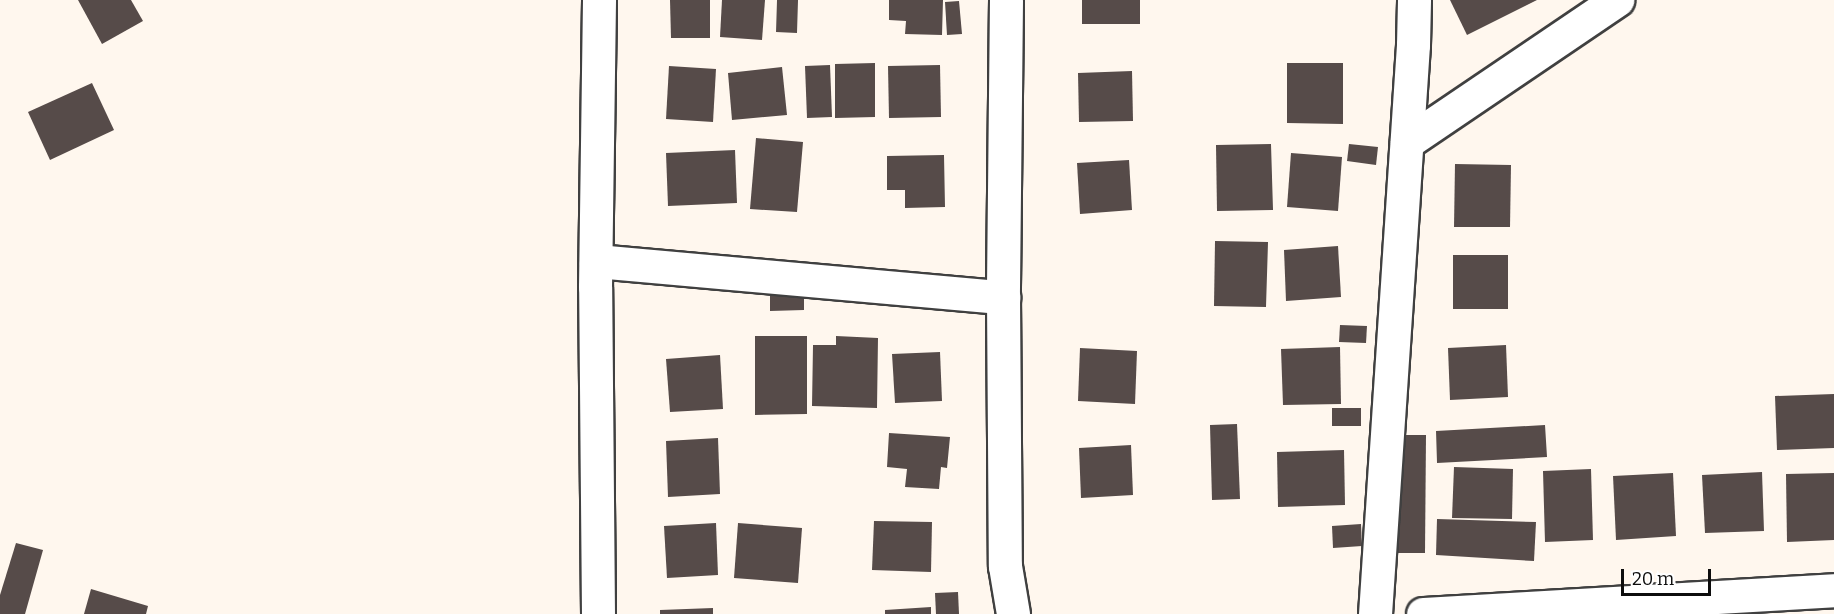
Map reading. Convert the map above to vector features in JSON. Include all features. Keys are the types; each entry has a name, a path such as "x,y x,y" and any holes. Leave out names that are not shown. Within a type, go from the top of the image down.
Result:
{"street":[{"path":"598,614 596,261 599,0"},
{"path":"1006,0 1003,297 1005,566 1013,614"},
{"path":"1375,614 1407,142 1414,0"},
{"path":"1407,142 1617,0"},
{"path":"596,261 1003,297"},
{"path":"1423,614 1834,590"}],"building":[{"path":"78,0 131,0 143,21 102,44"},
{"path":"670,0 710,0 710,38 671,38"},
{"path":"722,0 765,0 762,40 720,37"},
{"path":"777,0 798,0 797,33 776,32"},
{"path":"889,0 943,0 942,35 905,34 906,21 889,20"},
{"path":"1082,0 1140,0 1140,24 1082,24"},
{"path":"1450,0 1537,0 1467,35"},
{"path":"959,1 962,34 947,35 945,2"},
{"path":"875,63 875,117 835,118 835,64"},
{"path":"1287,63 1343,63 1343,124 1287,123"},
{"path":"830,65 832,117 807,118 805,66"},
{"path":"940,65 941,117 889,118 888,66"},
{"path":"669,66 716,69 713,122 666,119"},
{"path":"782,67 787,115 732,120 728,73"},
{"path":"1132,71 1133,121 1079,122 1078,73"},
{"path":"92,83 114,130 50,160 28,112"},
{"path":"756,138 803,142 797,212 750,209"},
{"path":"1271,144 1273,210 1217,211 1216,145"},
{"path":"1349,144 1378,147 1376,165 1347,161"},
{"path":"735,150 737,203 668,206 666,153"},
{"path":"1291,153 1342,157 1338,211 1287,207"},
{"path":"944,155 945,207 905,208 905,190 887,190 887,156"},
{"path":"1129,160 1132,210 1080,214 1077,163"},
{"path":"1455,164 1511,165 1510,227 1454,227"},
{"path":"1215,241 1268,242 1266,307 1214,306"},
{"path":"1338,246 1341,297 1286,301 1284,250"},
{"path":"1453,255 1508,255 1508,309 1453,309"},
{"path":"804,287 804,310 770,311 770,288"},
{"path":"1340,325 1367,326 1366,343 1339,342"},
{"path":"755,336 807,336 807,414 755,415"},
{"path":"836,336 878,338 877,408 812,406 813,345 836,345"},
{"path":"1506,345 1508,397 1450,400 1448,348"},
{"path":"1340,347 1341,404 1283,405 1281,349"},
{"path":"1080,348 1137,351 1135,404 1078,401"},
{"path":"940,352 942,401 895,403 892,354"},
{"path":"720,355 723,409 670,412 666,359"},
{"path":"1834,394 1834,448 1777,450 1775,396"},
{"path":"1332,408 1361,408 1361,426 1332,426"},
{"path":"1237,424 1240,499 1212,500 1210,425"},
{"path":"1545,425 1547,457 1437,463 1436,431"},
{"path":"889,433 950,437 947,468 941,467 939,489 905,487 907,469 887,467"},
{"path":"1395,435 1426,435 1425,553 1394,553"},
{"path":"718,438 720,494 668,497 666,441"},
{"path":"1131,445 1133,495 1081,498 1079,448"},
{"path":"1344,450 1345,505 1278,507 1277,452"},
{"path":"1454,467 1513,469 1512,519 1452,518"},
{"path":"1591,469 1593,540 1545,542 1543,471"},
{"path":"1762,472 1764,531 1705,533 1702,475"},
{"path":"1673,473 1676,536 1616,540 1613,476"},
{"path":"1834,473 1834,540 1787,542 1786,474"},
{"path":"1437,519 1536,522 1534,561 1436,555"},
{"path":"874,521 932,522 931,572 872,570"},
{"path":"716,523 718,575 667,578 664,526"},
{"path":"738,523 802,528 798,583 734,578"},
{"path":"1361,524 1362,546 1333,548 1332,526"},
{"path":"16,543 43,550 25,614 0,614 0,595"},
{"path":"91,589 148,606 146,614 84,614"},
{"path":"958,592 959,614 936,614 935,593"},
{"path":"931,607 931,614 885,614 885,610"},
{"path":"713,608 713,614 660,614 660,610"}]}
